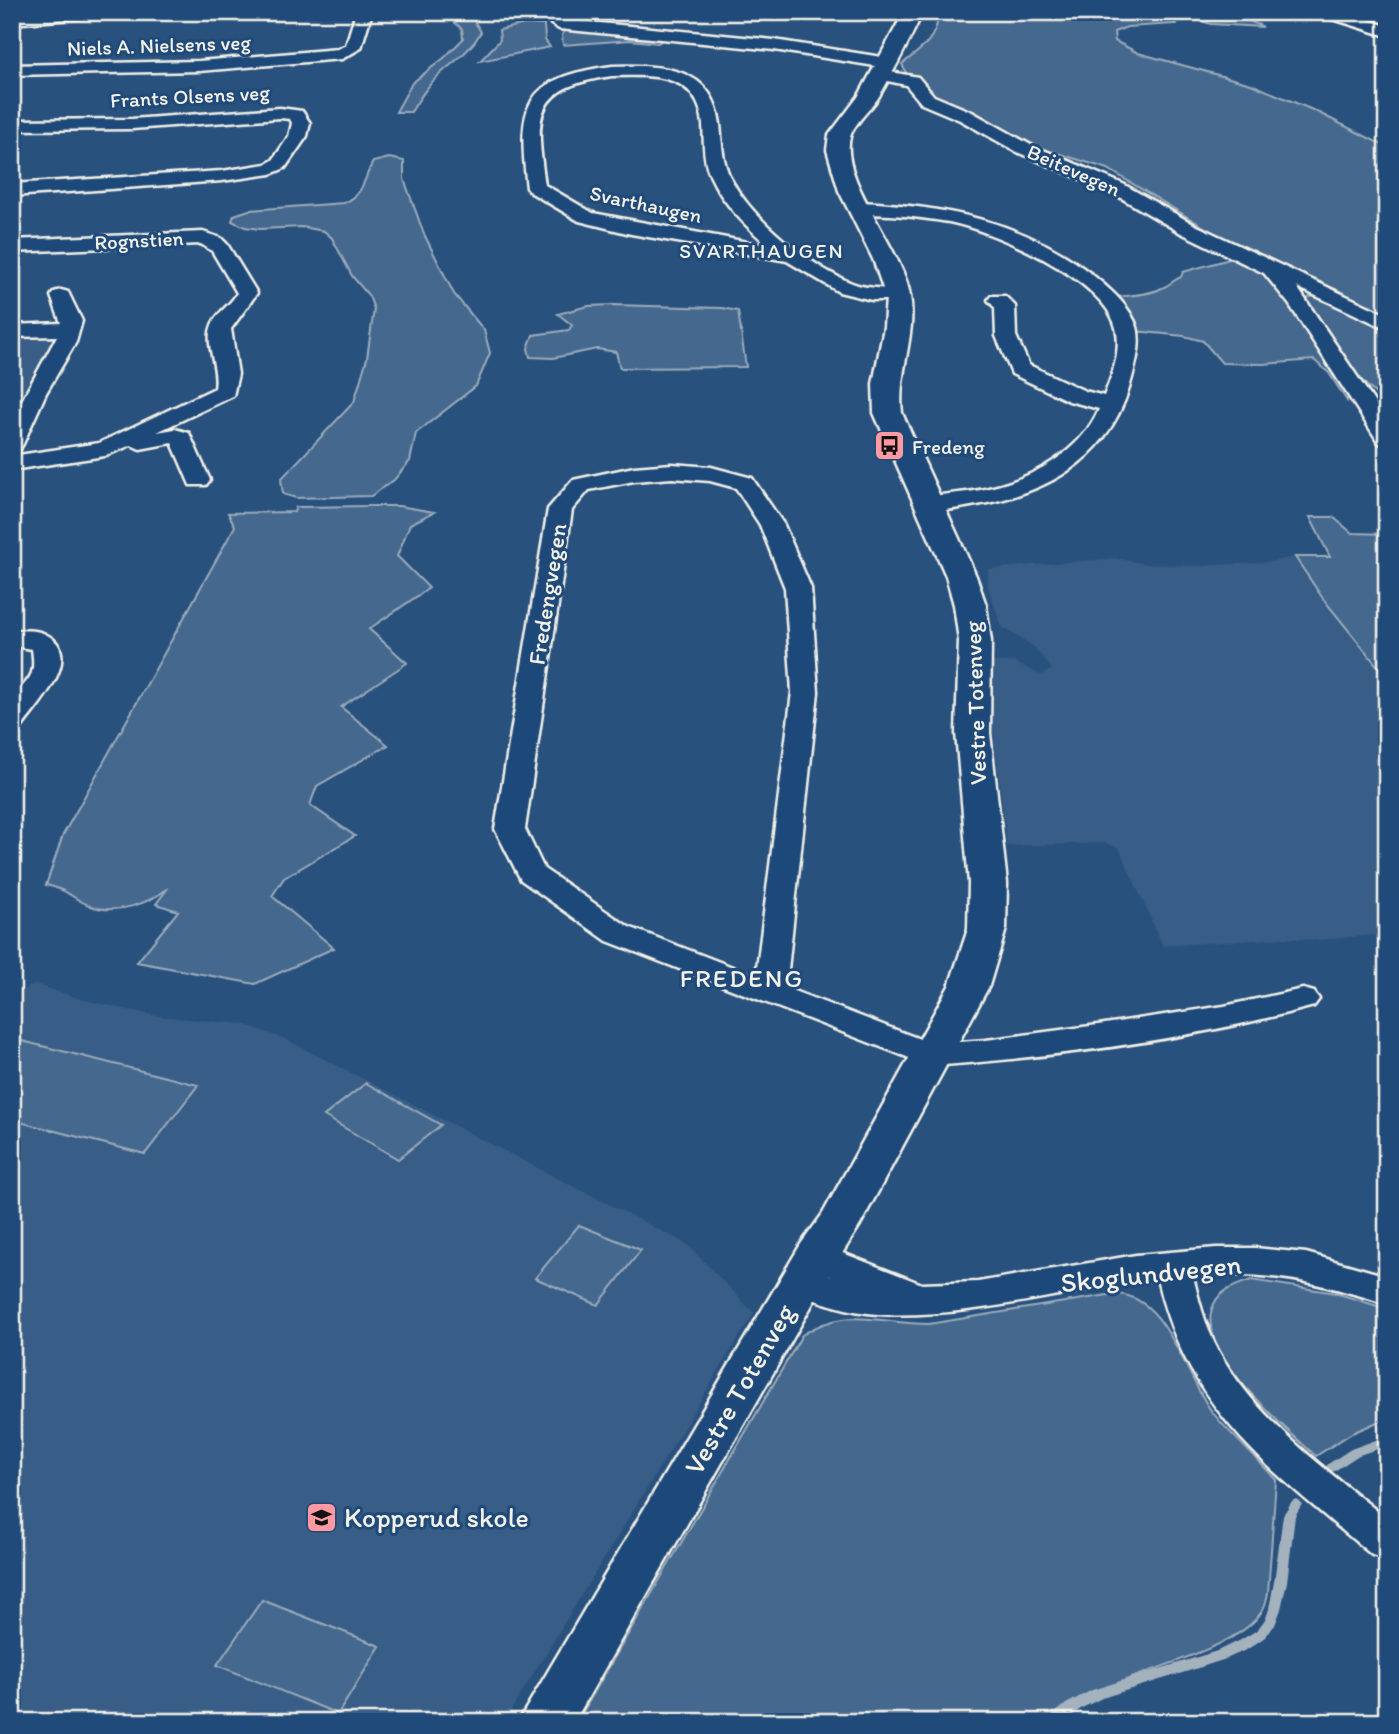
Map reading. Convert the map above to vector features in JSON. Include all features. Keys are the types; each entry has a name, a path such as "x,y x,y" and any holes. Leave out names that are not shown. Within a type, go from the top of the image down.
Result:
{"street":[{"name":"Niels A. Nielsens veg","path":"12,19 93,12"},
{"name":"Niels A. Nielsens veg","path":"12,70 199,66 342,54 353,48 364,12"},
{"name":"Beitevegen","path":"565,12 559,24 763,44 884,69 915,84 928,100 966,116 1023,148 1117,188 1188,229 1387,323"},
{"path":"907,12 914,13"},
{"path":"1325,12 1387,31"},
{"name":"Vestre Totenveg","path":"545,1722 810,1268 838,1225 969,986 987,929 988,883 973,733 975,641 970,605 961,576 893,427 886,399 887,377 898,319 898,296 890,267 843,174 838,144 840,135 884,69 914,13"},
{"name":"Svarthaugen","path":"792,256 631,228 586,217 549,196 536,188 531,161 536,106 544,95 559,84 607,72 649,71 674,75 691,83 702,92 707,103 716,168 738,205 805,267 844,287 898,296"},
{"name":"Frants Olsens veg","path":"12,125 132,124 280,113 296,116 301,122 298,136 279,164 271,169 222,176 12,190"},
{"path":"859,208 921,211 977,222 1018,237 1079,273 1107,299 1126,325 1128,348 1116,396 1089,442 1065,465 1045,478 988,496 928,504"},
{"name":"Rognstien","path":"12,246 203,238 214,242 220,248 247,293 244,303 224,322 220,330 226,366 225,391 105,449"},
{"name":"Beitevegen","path":"1270,269 1292,294 1387,438"},
{"path":"12,444 34,393 66,342 72,321 61,296"},
{"path":"998,300 1005,306 1006,336 1020,369 1077,396 1111,405"},
{"path":"12,331 69,329"},
{"name":"Rognstien","path":"12,463 175,436 181,439 198,480"},
{"name":"Fredengvegen","path":"771,992 805,692 798,588 772,525 744,483 711,474 673,471 634,474 581,485 560,509 510,829 532,874 618,934 929,1055"},
{"path":"12,638 36,639 45,646 48,667 43,680 12,721"},
{"path":"929,1055 986,1051 1098,1036 1224,1017 1303,999"},
{"name":"Skoglundvegen","path":"810,1268 839,1293 877,1300 978,1296 1172,1265 1239,1261 1297,1265 1387,1290"},
{"path":"1172,1265 1193,1337 1216,1380 1237,1409 1281,1453 1387,1543"}],"shaded area":[{"path":"939,12 1150,12 1176,24 1127,27 1114,32 1115,41 1138,53 1251,84 1315,111 1387,147 1387,318 1224,239 1108,169 1035,146 1028,147 937,101 904,75 906,73 902,64 932,36"},
{"path":"1172,12 1231,12 1263,27 1211,24"},
{"path":"446,15 473,19 481,32 467,51 430,84 411,112 396,112 412,83 463,39 462,29"},
{"path":"525,24 544,25 545,40 550,47 480,61 500,40 499,30"},
{"path":"565,29 661,38 661,41 631,40 563,45 562,35"},
{"path":"389,158 404,161 404,179 424,234 454,294 484,330 490,353 476,386 416,433 410,461 394,480 371,496 296,498 283,494 281,479 354,402 367,358 374,309 369,296 352,276 332,238 324,231 302,227 260,229 245,227 232,221 234,215 249,210 344,203 360,191 373,162"},
{"path":"1233,258 1249,263 1280,289 1308,327 1340,380 1348,397 1347,401 1329,373 1314,360 1263,364 1222,363 1203,341 1184,336 1135,331 1117,297 1157,290 1181,277 1183,272"},
{"path":"1317,296 1387,328 1387,402 1351,369 1333,342 1307,301 1309,297"},
{"path":"588,306 722,308 738,311 746,367 620,368 616,352 597,349 553,358 530,357 528,348 533,335 569,330 572,325 558,314"},
{"path":"12,334 60,334 12,427"},
{"path":"399,506 434,512 410,524 397,556 429,588 369,629 407,663 341,707 388,745 317,786 310,805 355,836 284,878 272,896 334,948 255,984 137,962 178,911 156,904 168,888 142,903 110,909 91,906 60,889 46,885 63,835 235,526 228,513 294,512 296,507"},
{"path":"1310,517 1333,517 1352,533 1387,534 1387,678 1324,600 1295,557 1330,557"},
{"path":"1295,557 1324,600 1387,678 1387,934 1317,940 1283,938 1163,946 1119,848 1105,843 1007,846 992,720 991,662 1014,662 1041,675 1052,669 1034,647 1002,627 988,588 988,569 1116,558 1146,564 1200,566 1268,562"},
{"name":"Kopperud skole","path":"35,984 84,1000 157,1016 244,1024 285,1039 687,1244 754,1313 504,1722 12,1722 12,995"},
{"path":"14,1039 198,1085 145,1154 12,1120"},
{"path":"366,1083 441,1125 398,1159 324,1116"},
{"path":"579,1225 641,1250 598,1305 535,1278"},
{"path":"1251,1280 1336,1293 1387,1309 1387,1418 1352,1433 1316,1456 1264,1408 1227,1364 1215,1341 1210,1320 1215,1302 1222,1294"},
{"path":"1114,1294 1132,1297 1148,1307 1173,1340 1213,1413 1276,1480 1268,1593 1263,1609 1249,1626 1197,1653 1097,1691 1068,1706 1046,1722 577,1722 802,1335 819,1326 849,1318 929,1324"},
{"path":"262,1600 380,1646 338,1714 217,1665"}],"waterway":[{"path":"1332,1467 1355,1452 1387,1441"},
{"path":"1054,1722 1071,1708 1097,1694 1221,1655 1244,1645 1261,1633 1271,1621 1275,1609 1289,1515 1296,1504"}],"place":[{"name":"Fredeng","path":"889,446"},
{"name":"Kopperud skole","path":"321,1517"}],"district":[{"name":"SVARTHAUGEN","path":"762,250"},
{"name":"FREDENG","path":"742,978"}]}
